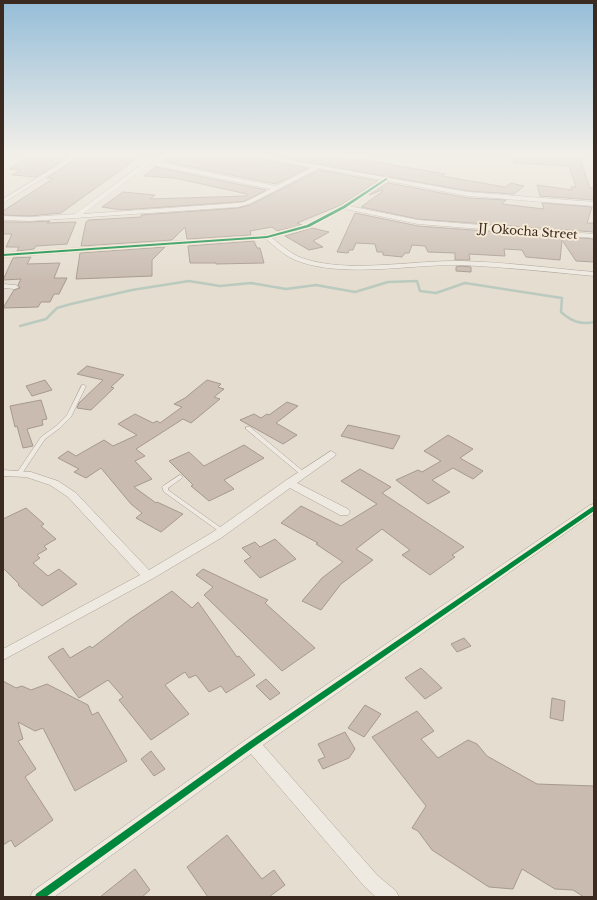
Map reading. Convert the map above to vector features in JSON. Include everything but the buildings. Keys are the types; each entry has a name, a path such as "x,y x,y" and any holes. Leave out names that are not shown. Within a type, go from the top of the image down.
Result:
{"street":[{"path":"76,216 100,198"},
{"path":"3,218 30,219 233,206 247,203 257,198"},
{"path":"3,255 267,237 308,226 358,198"},
{"path":"506,198 594,204"},
{"name":"JJ Okocha Street","path":"344,207 418,222 594,236"},
{"path":"267,237 287,253 300,260 319,264 341,266 442,262 594,274"},
{"path":"3,286 15,286"},
{"path":"3,655 148,576 222,531 302,473 331,454"},
{"path":"3,473 27,474 54,483 72,495 148,576"},
{"path":"288,483 344,512"},
{"path":"39,897 252,744 594,508"},
{"path":"252,744 371,882 390,897"}],"lane":[{"path":"19,474 43,438 58,427 69,416 84,386"},
{"path":"248,428 302,473"},
{"path":"180,477 165,487 166,491 222,531"}],"waterway":[{"path":"20,326 46,319 57,308 71,304 132,290 189,281 220,286 251,283 286,289 316,285 355,292 388,282 417,281 420,291 436,293 465,283 562,298 561,312 572,320 580,323 594,322"}],"cycle path":[{"path":"3,255 267,237 308,226 358,198"},
{"path":"39,897 252,744 594,508"}]}
